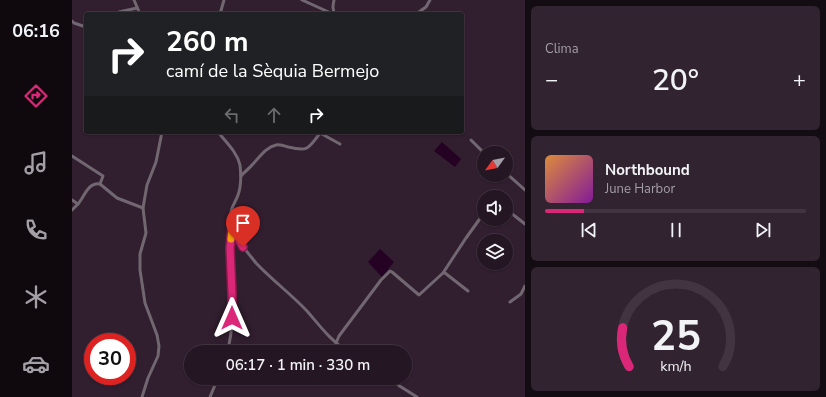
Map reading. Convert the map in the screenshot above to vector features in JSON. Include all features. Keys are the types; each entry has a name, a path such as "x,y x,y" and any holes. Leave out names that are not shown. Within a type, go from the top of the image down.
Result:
{"street":[{"path":"134,0 139,12"},
{"path":"221,12 224,0"},
{"path":"302,0 329,12"},
{"path":"333,12 332,7 334,0"},
{"path":"419,12 426,8 430,0"},
{"path":"119,12 137,8"},
{"path":"72,21 84,26"},
{"path":"142,397 148,378 158,356 159,346 157,335 145,303 140,271 140,254 146,233 143,208 147,185 156,162 162,134"},
{"path":"220,134 235,153 238,159 241,176 238,194 230,216 232,227 230,248 232,293 231,338 229,345"},
{"path":"241,176 265,151 271,147 276,145 302,150 307,148 320,134"},
{"path":"323,134 340,144"},
{"path":"471,140 477,146"},
{"path":"72,156 103,176 100,184"},
{"path":"513,179 525,190"},
{"path":"72,210 78,204 89,187 92,184 97,183 117,198 143,208"},
{"path":"72,200 78,204"},
{"path":"513,215 525,224"},
{"path":"336,343 339,336 381,280 390,271 419,295 443,273 477,223"},
{"path":"232,227 243,247 257,264 339,345"},
{"path":"443,273 468,291"},
{"path":"510,302 521,294 525,286"},
{"path":"210,397 215,385"},
{"path":"398,385 417,397"}],"shaded area":[{"path":"442,142 461,159 455,167 434,151"},
{"path":"380,249 394,262 382,277 368,262"}],"slow traffic":[{"path":"231,239 232,227 238,236"}],"route":[{"path":"232,318 230,248 232,227 243,247"}]}
